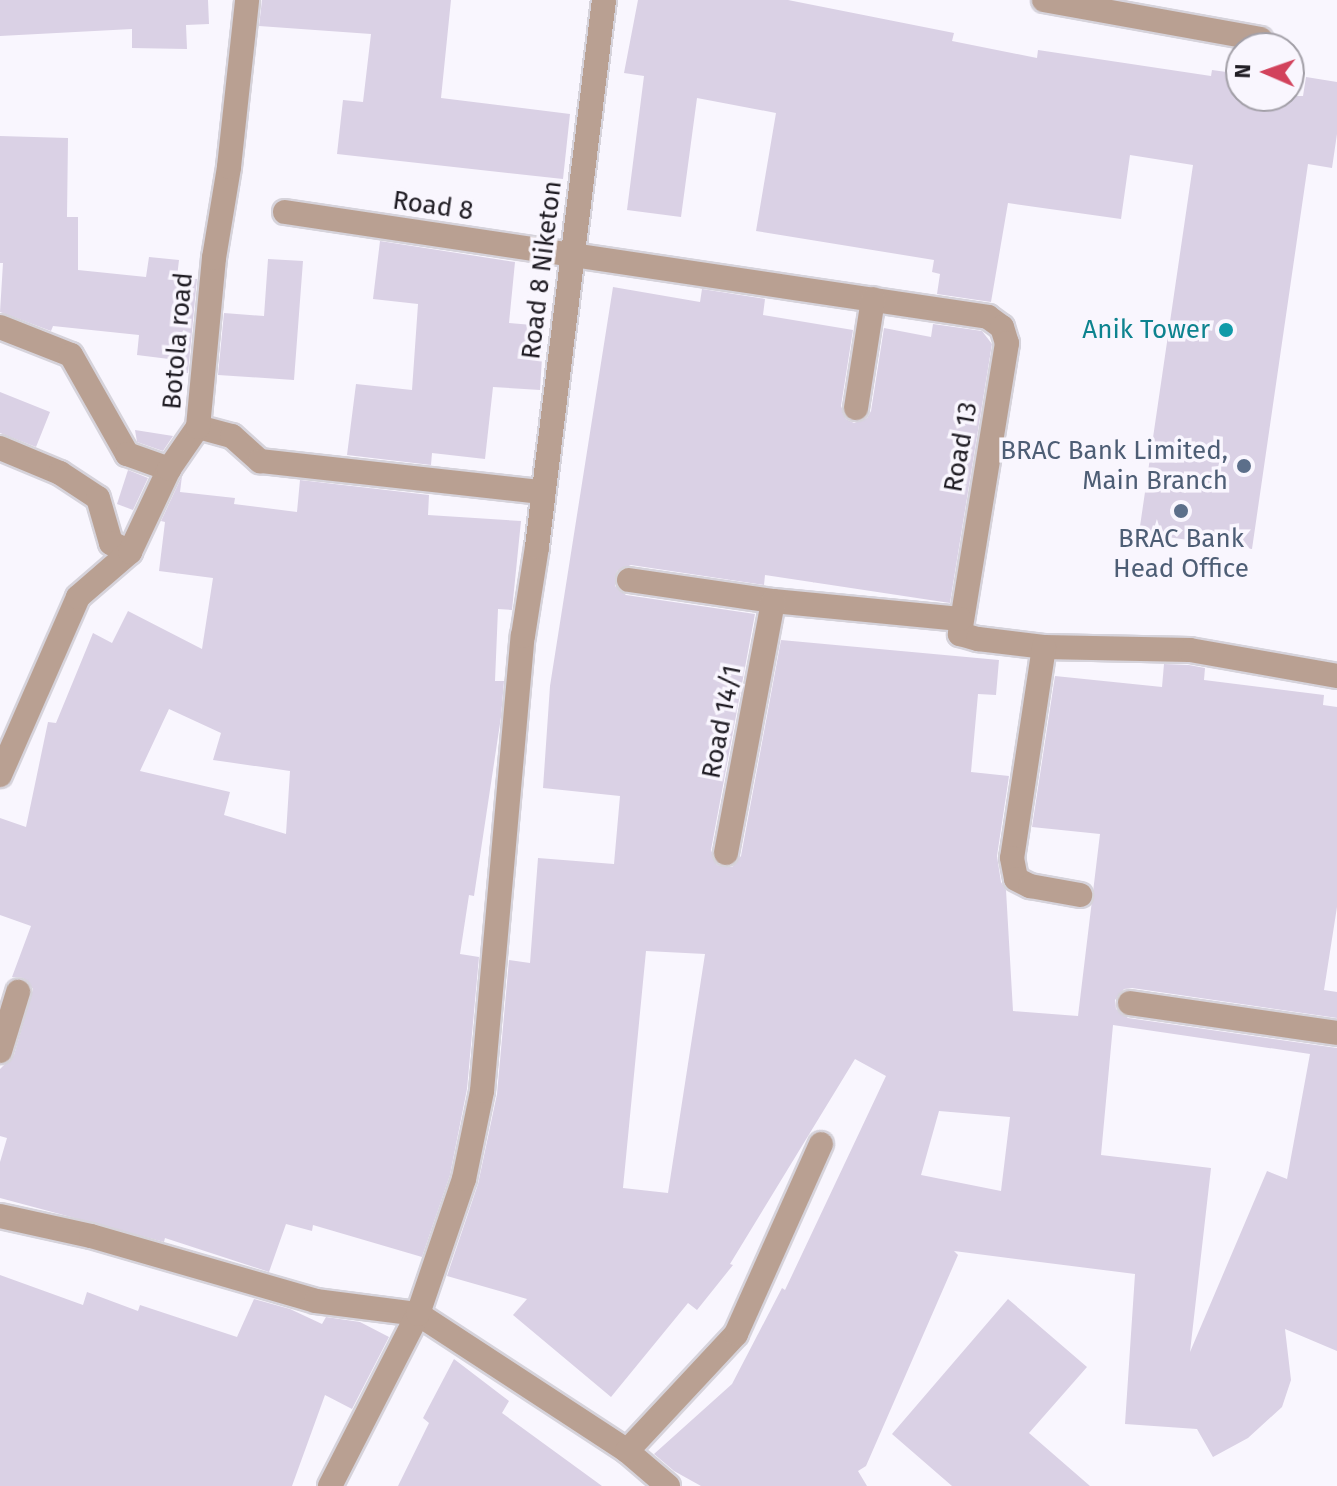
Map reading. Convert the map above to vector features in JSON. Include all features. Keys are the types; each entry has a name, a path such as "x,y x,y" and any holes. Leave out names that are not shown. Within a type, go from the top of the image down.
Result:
{"street":[{"name":"Botola road","path":"0,775 78,597 130,552 169,469 198,427 214,258 229,167 247,0"},
{"name":"Road 8 Niketon","path":"330,1486 418,1314 464,1179 482,1091 523,636 537,547 604,0"},
{"path":"1044,0 1116,6 1230,32"},
{"name":"Road 8","path":"285,212 572,255"},
{"name":"Road 13","path":"572,255 988,317 1002,327 1007,343 960,619"},
{"path":"856,408 873,299"},
{"path":"0,327 71,355 127,454 169,469"},
{"path":"198,427 232,436 260,461 543,492"},
{"path":"0,448 60,473 98,498 111,543 130,552"},
{"path":"629,580 773,601 960,619 960,634 978,639 1044,647 1190,650 1337,676"},
{"name":"Road 14/1","path":"726,853 773,601"},
{"path":"1044,647 1012,858 1016,879 1030,886 1080,895"},
{"path":"0,1051 18,992"},
{"path":"1130,1003 1337,1033"},
{"path":"627,1451 736,1334 821,1144"},
{"path":"0,1216 91,1236 316,1301 418,1314 627,1451 668,1486"}],"building":[{"path":"0,0 208,0 209,24 186,25 187,49 132,48 132,29 0,36"},
{"path":"262,0 451,0 441,98 570,114 563,179 337,154 343,100 363,102 371,34 259,26"},
{"path":"638,0 788,0 954,33 952,41 1037,58 1038,50 1211,76 1212,70 1225,72 1225,112 1305,112 1306,77 1337,82 1337,134 1332,168 1308,164 1252,549 1139,533 1193,165 1130,155 1121,219 1008,203 991,302 937,294 940,274 932,272 934,260 756,231 776,113 697,98 681,217 627,210 644,76 624,73"},
{"path":"0,136 68,138 67,217 78,217 78,270 146,277 149,257 179,260 177,277 197,279 188,373 183,373 183,368 168,366 169,359 137,355 139,335 53,326 51,331 0,312 3,263 0,263"},
{"path":"380,241 515,262 509,323 544,326 540,390 493,387 485,459 432,453 431,465 347,455 356,384 412,390 418,304 373,299"},
{"path":"268,259 303,261 294,380 218,375 224,313 264,316"},
{"path":"613,287 700,302 702,289 765,299 763,315 853,330 841,406 846,419 854,423 867,418 871,411 884,328 931,337 933,324 982,331 992,344 950,603 765,575 764,585 631,565 617,571 615,586 626,595 755,614 711,850 717,865 732,867 741,856 781,640 999,660 996,695 978,694 971,772 1009,776 997,856 1001,882 1006,890 1013,1011 1078,1016 1100,834 1032,827 1055,676 1162,687 1164,664 1189,665 1205,668 1204,680 1324,695 1323,705 1337,707 1337,907 1324,990 1337,992 1337,1018 1132,988 1124,989 1115,1000 1116,1009 1128,1018 1337,1048 1337,1351 1285,1329 1291,1380 1282,1407 1248,1438 1213,1457 1197,1429 1125,1424 1135,1274 954,1251 958,1255 866,1466 858,1471 867,1486 701,1486 674,1471 654,1454 732,1384 782,1288 785,1290 886,1076 855,1059 730,1264 733,1265 697,1310 688,1303 611,1397 513,1315 527,1299 447,1276 478,1184 497,1094 509,960 530,963 538,858 614,864 620,796 543,788 550,686","holes":["646,951 705,954 668,1193 623,1188","1113,1025 1310,1054 1287,1179 1267,1171 1190,1352 1211,1168 1101,1155","939,1111 1010,1117 1001,1191 921,1175"]},
{"path":"0,392 50,412 36,447 0,433"},
{"path":"135,430 173,436 163,451 137,442"},
{"path":"128,470 148,478 133,510 117,504"},
{"path":"182,476 180,492 235,498 234,504 297,512 300,480 429,495 428,515 521,521 512,610 498,609 495,681 504,681 501,717 474,896 469,895 460,954 479,957 467,1089 450,1175 422,1257 313,1225 312,1231 286,1224 269,1272 165,1238 164,1242 0,1198 0,1162 7,1138 0,1136 0,1069 14,1055 33,989 23,978 12,977 31,926 0,915 0,818 26,827 48,722 56,723 93,633 112,643 128,611 202,649 213,578 159,571 165,522 161,521","holes":["169,709 221,733 213,760 290,771 286,834 224,815 230,792 140,771"]},
{"path":"0,1275 83,1305 87,1292 138,1311 140,1305 237,1337 254,1299 290,1309 322,1324 326,1317 360,1322 389,1337 352,1409 325,1395 292,1486 0,1486"},
{"path":"1008,1299 1087,1367 1029,1433 1090,1486 952,1486 892,1434"},
{"path":"454,1359 509,1401 502,1413 602,1486 398,1486 429,1423 423,1418"}],"place":[{"name":"Anik Tower","path":"1226,330"},
{"name":"BRAC Bank Limited, Main Branch","path":"1244,466"},
{"name":"BRAC Bank Head Office","path":"1181,511"}]}
